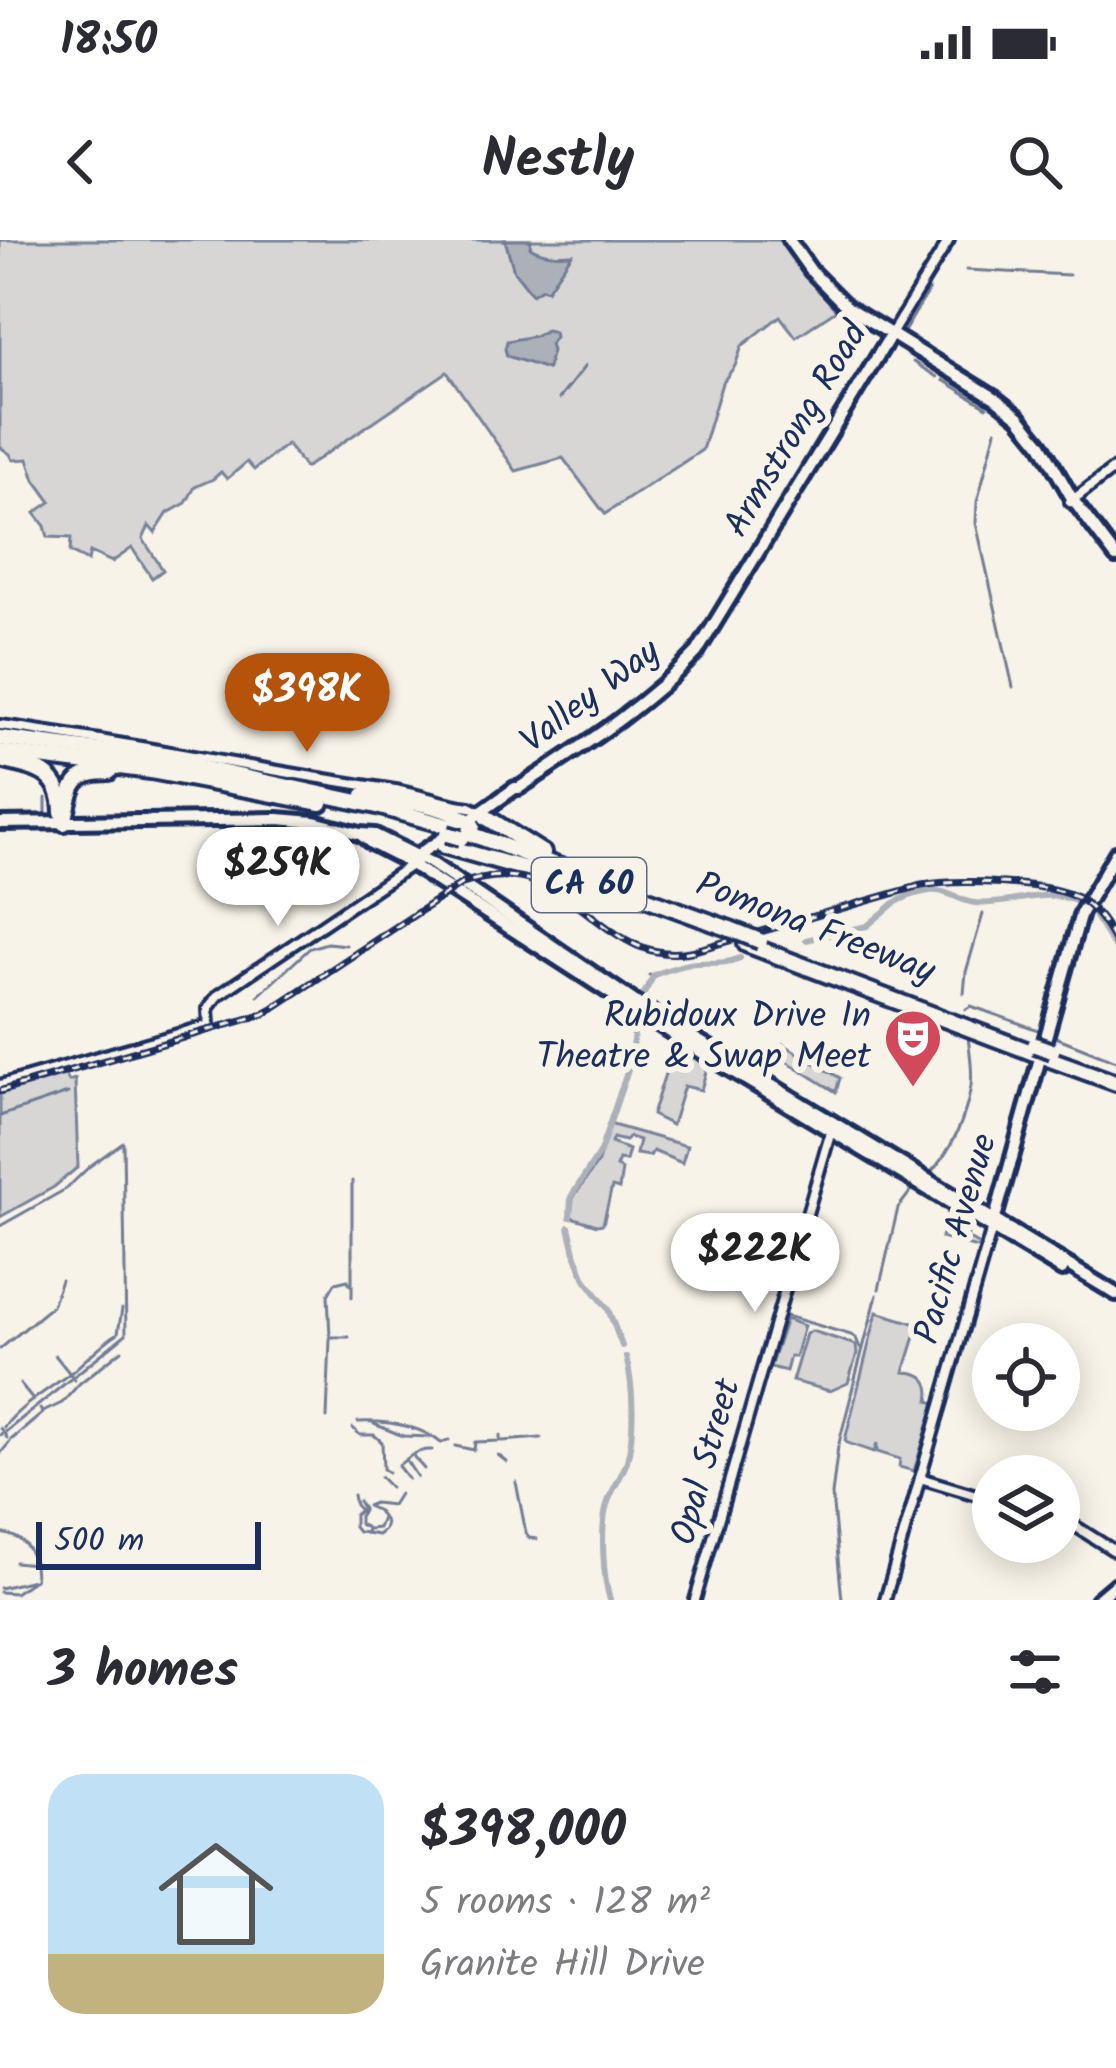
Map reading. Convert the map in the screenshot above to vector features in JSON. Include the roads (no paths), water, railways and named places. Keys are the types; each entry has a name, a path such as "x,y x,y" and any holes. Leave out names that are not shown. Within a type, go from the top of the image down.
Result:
{"highway":[{"name":"Pomona Freeway","path":"0,738 154,758 465,828 604,887 1116,1079"},
{"name":"Pomona Freeway","path":"0,756 152,771 465,828"},
{"path":"0,756 52,780 60,794 64,823"},
{"path":"64,823 70,794 82,777 152,771"},
{"path":"465,828 532,848 593,874 604,887"},
{"path":"465,828 604,887"}],"main road":[{"path":"789,240 828,291 894,342 1016,421 1116,566"},
{"path":"871,325 879,335 879,353"},
{"name":"Armstrong Road","path":"697,652 890,336"},
{"path":"1072,503 1116,556"},
{"name":"Valley Way","path":"416,861 428,857 663,686 697,652"},
{"path":"0,824 294,820 375,835 416,861 431,863 639,1009 831,1131 993,1224"},
{"name":"Valley Way","path":"416,861 422,852 465,828"},
{"name":"Pacific Avenue","path":"993,1224 1081,913 1116,849"},
{"path":"639,1009 1116,1298"},
{"path":"1097,1600 1116,1584"}],"street":[{"name":"Armstrong Road","path":"890,336 949,240"},
{"path":"1072,503 1116,470"},
{"path":"0,724 394,789 470,807 465,828"},
{"name":"Valley Way","path":"0,1085 209,1025 209,1006 217,996 416,861"},
{"name":"Opal Street","path":"695,1600 831,1131"},
{"name":"Pacific Avenue","path":"884,1600 993,1224"},
{"path":"920,1478 972,1494"},
{"path":"1080,1529 1116,1552"}],"waterway":[{"path":"966,270 1069,275"},
{"path":"905,330 929,290"},
{"path":"913,362 937,377"},
{"path":"559,399 585,366"},
{"path":"943,380 987,407"},
{"path":"996,430 976,523 1013,687"},
{"path":"46,798 50,818"},
{"path":"893,904 935,891 975,903 1041,896 1079,903"},
{"path":"806,940 867,926 891,906"},
{"path":"1092,912 1116,950"},
{"path":"964,993 983,914"},
{"path":"258,996 310,948 346,945"},
{"path":"641,999 654,975 685,965 740,958"},
{"path":"649,975 654,975"},
{"path":"966,1009 971,1006 1041,1031"},
{"path":"570,1217 571,1197 600,1152 629,1066 636,1021"},
{"path":"1053,1036 1116,1061"},
{"path":"929,1174 951,1145 965,1110 972,1080 968,1037"},
{"path":"0,1116 68,1093"},
{"path":"0,1226 66,1189 123,1142 126,1334 4,1433 7,1438"},
{"path":"352,1181 352,1297"},
{"path":"879,1289 898,1208 914,1187"},
{"path":"569,1227 575,1252"},
{"path":"576,1256 585,1279 608,1309 622,1346"},
{"path":"0,1349 52,1306 61,1280"},
{"path":"349,1337 330,1337 328,1295 335,1283 348,1280 350,1285"},
{"path":"851,1394 877,1295"},
{"path":"4,1427 118,1333 122,1309"},
{"path":"783,1315 851,1335 860,1348"},
{"path":"327,1418 330,1339"},
{"path":"43,1412 62,1403 122,1350"},
{"path":"55,1355 75,1380"},
{"path":"610,1600 604,1526 631,1436 626,1357"},
{"path":"20,1384 33,1400"},
{"path":"839,1443 851,1396"},
{"path":"11,1440 43,1413 40,1409"},
{"path":"358,1422 402,1425 441,1443 449,1440"},
{"path":"374,1424 403,1436 432,1437"},
{"path":"0,1428 0,1435"},
{"path":"353,1428 382,1442 383,1469 388,1472"},
{"path":"455,1446 474,1450 475,1442 500,1441 500,1435"},
{"path":"502,1441 541,1438"},
{"path":"0,1454 10,1442"},
{"path":"838,1446 832,1495 842,1600"},
{"path":"408,1479 398,1466 418,1452 432,1450"},
{"path":"498,1455 507,1462"},
{"path":"414,1457 424,1469"},
{"path":"406,1460 417,1477"},
{"path":"380,1477 390,1487"},
{"path":"516,1482 526,1533 537,1539"},
{"path":"366,1533 378,1535 386,1523 378,1511 367,1506 392,1505 399,1494"},
{"path":"353,1495 359,1509"},
{"path":"358,1501 363,1509 359,1524 367,1528 366,1533 354,1527 354,1515 362,1509"},
{"path":"369,1529 378,1528 382,1518"},
{"path":"0,1533 22,1542 34,1562"},
{"path":"15,1562 34,1564 35,1577"},
{"path":"0,1592 15,1593 35,1579"},
{"path":"0,1588 33,1580"}],"railway":[{"path":"0,1091 264,1014 461,884 499,876 531,880 559,893 633,943 661,952 693,951 919,886 955,883 1025,885 1066,893 1091,908 1116,943"}],"place":[{"name":"Rubidoux Drive In Theatre & Swap Meet","path":"913,1089"}]}
